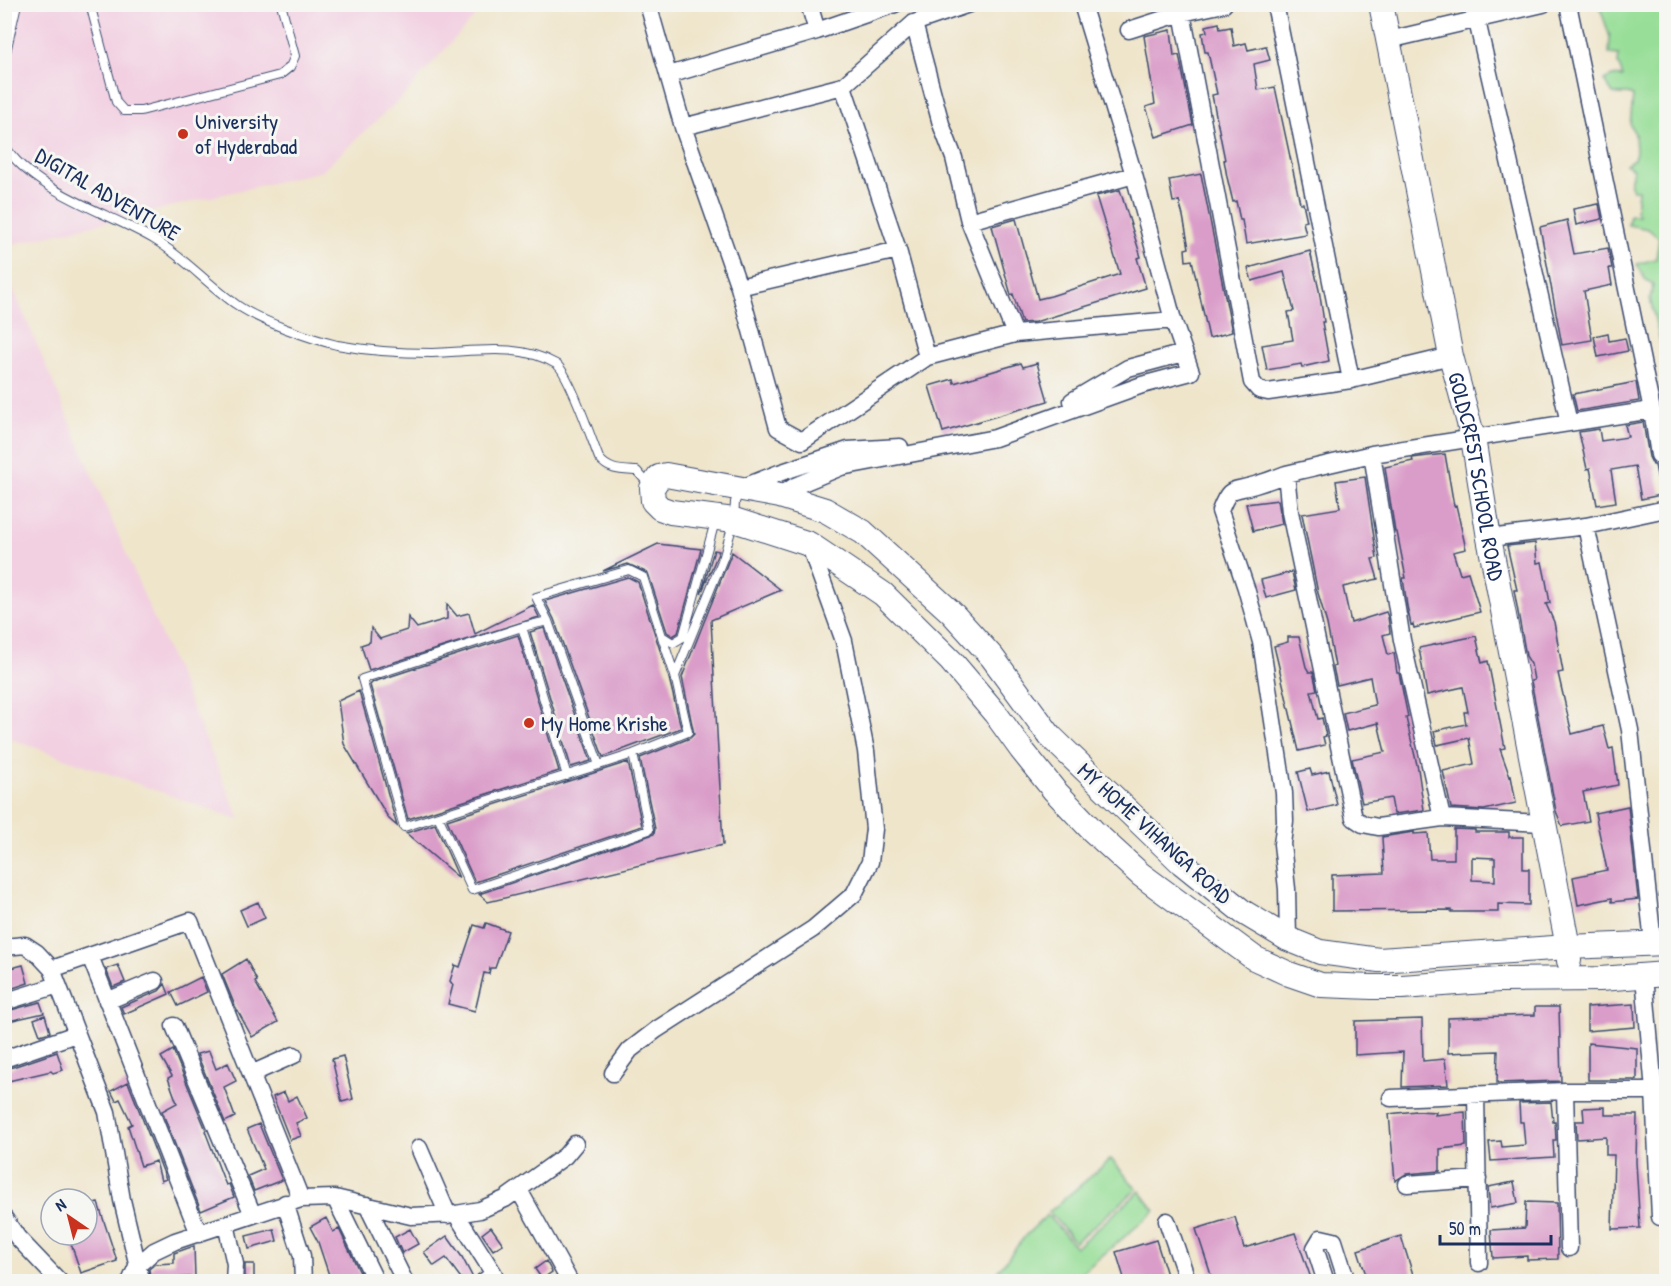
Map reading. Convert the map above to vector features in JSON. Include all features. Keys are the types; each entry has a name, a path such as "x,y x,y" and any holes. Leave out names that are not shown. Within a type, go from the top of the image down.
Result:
{"street":[{"path":"648,4 683,127 739,287 778,428 802,441 927,357 1015,334 1173,320"},
{"path":"809,4 817,31"},
{"path":"683,127 843,86 914,23 969,4"},
{"path":"780,496 810,478 842,467 994,438 1142,385 1191,372 1173,320 1134,175 1082,4"},
{"path":"1129,30 1182,13 1224,4"},
{"path":"1275,4 1351,380"},
{"name":"GOLDCREST SCHOOL ROAD","path":"1381,4 1451,356 1473,438 1489,538 1568,946 1570,980"},
{"path":"1389,40 1543,4"},
{"path":"1568,4 1652,410 1659,455"},
{"path":"669,75 817,31 887,6"},
{"path":"1182,13 1252,382 1258,390 1268,392 1351,380 1451,356"},
{"path":"1477,21 1569,423"},
{"path":"914,23 941,124 954,158 969,221 1015,334"},
{"path":"843,86 898,250 927,357"},
{"path":"969,221 1134,175"},
{"path":"739,287 898,250"},
{"path":"740,489 779,472 848,450 921,447 1030,418 1081,397 1128,368 1184,354"},
{"path":"1288,939 1287,889 1282,844 1285,821 1284,793 1263,653 1246,588 1220,511 1225,498 1235,488 1253,486 1286,474 1372,454 1652,410"},
{"path":"1372,454 1402,640 1442,818"},
{"path":"1286,474 1292,523 1354,818 1363,824 1378,827 1442,818 1544,823"},
{"name":"MY HOME VIHANGA ROAD","path":"652,488 659,477 666,475 780,496 825,510 863,532 952,613 992,657 1050,736 1182,863 1243,912 1288,939 1320,952 1379,960 1568,946 1660,943"},
{"path":"652,488 652,501 660,508 670,512 725,519 809,544 883,594 951,661 995,713 1054,790 1093,831 1140,874 1254,958 1321,985 1402,987 1499,980 1570,980 1655,975 1660,1091 1660,1217"},
{"path":"1489,538 1586,526 1666,509"},
{"path":"1586,526 1630,730 1660,943"},
{"path":"613,1073 630,1050 656,1030 813,929 854,894 870,862 874,829 864,740 844,640 809,544"},
{"path":"52,969 190,921 251,1074 293,1201 302,1256 303,1281"},
{"path":"4,947 25,945 37,953 52,969 106,1112 122,1200 140,1274"},
{"path":"90,956 198,1234"},
{"path":"107,1001 155,981"},
{"path":"4,1002 58,985"},
{"path":"174,1026 253,1215"},
{"path":"4,1059 76,1034"},
{"path":"251,1074 294,1055"},
{"path":"1391,1098 1565,1091 1660,1091"},
{"path":"1565,1091 1569,1248"},
{"path":"1476,1094 1479,1263"},
{"path":"130,1281 140,1274 154,1251 175,1241 293,1201 335,1198 411,1216 452,1215 480,1210 519,1190 565,1156 574,1144"},
{"path":"419,1149 452,1215 492,1279"},
{"path":"1407,1184 1478,1179"},
{"path":"519,1190 570,1281"},
{"path":"335,1198 376,1281"},
{"path":"367,1205 405,1281"},
{"path":"4,1218 18,1238 60,1281"},
{"path":"1167,1221 1188,1281"},
{"path":"226,1224 235,1264 234,1281"},
{"path":"1326,1281 1315,1248 1321,1238 1334,1241 1347,1281"}],"lane":[{"path":"4,61 17,4"},
{"path":"90,4 116,102 124,111 141,111 280,75 290,67 295,56 281,4"},
{"name":"DIGITAL ADVENTURE","path":"4,144 12,157 31,174 51,187 152,238 176,253 238,306 292,332 337,345 387,352 499,349 543,357 560,366 604,465 614,470 637,471 652,488"},
{"path":"662,636 673,643 683,637 725,519 740,489"},
{"path":"675,676 724,556 725,519"},
{"path":"548,621 522,627 362,679 404,827 567,776 633,754 688,732 675,676 644,577 629,570 536,597 548,621 599,765"},
{"path":"522,627 567,776"},
{"path":"438,816 472,890 650,830 633,754"}],"shaded area":[{"name":"University of Hyderabad","path":"4,5 485,5 401,98 322,171 5,246"},
{"path":"5,270 240,820 5,737"}],"green space":[{"path":"1599,5 1665,5 1666,354 1662,349 1650,299 1653,284 1645,279 1637,264 1656,259 1659,238 1648,229 1628,225 1630,215 1639,215 1636,211 1638,190 1633,190 1630,184 1633,169 1626,164 1634,159 1636,152 1635,134 1630,125 1633,96 1613,94 1604,80 1612,76 1623,77 1618,63 1619,55 1609,54 1610,37"},
{"path":"1111,1159 1137,1189 1075,1242 1049,1212"},
{"path":"1140,1191 1155,1211 1072,1281 990,1281 1026,1235 1047,1215 1076,1247"}],"building":[{"path":"1219,23 1220,29 1231,27 1234,46 1246,43 1248,50 1266,46 1270,60 1254,64 1258,90 1275,87 1300,203 1303,203 1307,221 1303,222 1306,234 1246,244 1242,220 1240,220 1236,201 1233,202 1227,177 1212,95 1217,94 1202,33 1207,32 1206,26"},
{"path":"1171,30 1174,56 1179,55 1193,125 1156,137 1146,107 1155,104 1144,36"},
{"path":"1201,174 1232,332 1209,338 1192,260 1186,261 1185,249 1189,248 1183,216 1179,201 1173,202 1169,180"},
{"path":"1120,190 1141,257 1137,258 1146,288 1035,322 1022,323 1013,294 1011,295 992,226 1016,219 1038,299 1051,296 1120,274 1096,196"},
{"path":"1599,204 1602,219 1576,225 1573,209"},
{"path":"1567,220 1574,254 1608,248 1612,268 1609,268 1612,285 1584,291 1592,340 1562,345 1540,227"},
{"path":"1310,251 1319,290 1329,361 1302,367 1301,364 1267,370 1262,345 1293,340 1288,312 1294,311 1284,272 1252,281 1248,268"},
{"path":"1608,333 1609,341 1625,338 1628,351 1598,357 1594,336"},
{"path":"1021,363 1023,367 1037,363 1048,401 943,432 929,386 953,379 954,383"},
{"path":"1636,382 1639,401 1577,411 1573,394"},
{"path":"1643,422 1649,457 1655,465 1661,495 1641,499 1635,466 1611,470 1616,502 1597,505 1590,468 1587,469 1579,432 1599,429 1601,441 1628,437 1625,425"},
{"path":"1445,454 1454,506 1456,505 1466,549 1453,552 1460,574 1468,572 1480,612 1414,628 1413,624 1411,625 1407,606 1403,578 1406,578 1397,532 1395,532 1385,467 1413,461 1412,458"},
{"path":"1365,477 1377,558 1372,559 1378,579 1343,587 1351,623 1386,612 1388,617 1390,633 1383,635 1388,655 1394,653 1397,673 1399,673 1424,810 1394,814 1391,798 1362,803 1352,759 1385,752 1378,723 1347,731 1343,713 1375,705 1370,677 1337,685 1327,624 1318,593 1302,514 1340,508 1336,481"},
{"path":"1278,500 1282,524 1253,531 1246,504"},
{"path":"1535,543 1537,563 1542,562 1550,603 1546,604 1554,622 1563,672 1558,673 1572,734 1603,726 1609,749 1613,748 1618,785 1583,792 1589,821 1562,826 1556,811 1531,681 1534,680 1531,664 1526,656 1514,590 1517,590 1507,546"},
{"path":"658,544 701,549 678,633 673,636 667,632 648,573 628,564 603,571"},
{"path":"714,550 719,551 701,594"},
{"path":"732,552 781,590 711,620 723,845 488,902 479,894 654,834 655,829 640,758 690,738 694,734 682,677"},
{"path":"1292,572 1296,590 1266,598 1261,580"},
{"path":"628,577 638,582 669,678 681,728 603,757 554,619 545,601"},
{"path":"447,604 457,616 469,613 475,634 533,605 539,617 369,670 361,645 370,642 371,628 380,639 407,630 408,617 417,628 447,619"},
{"path":"544,628 591,761 571,767 530,632"},
{"path":"518,635 559,771 408,819 370,685 373,682"},
{"path":"1476,636 1482,663 1488,661 1505,748 1500,749 1511,776 1516,803 1484,810 1451,808 1443,771 1474,764 1469,738 1437,745 1434,731 1466,724 1464,712 1468,712 1463,687 1427,695 1419,648"},
{"path":"1288,637 1299,637 1306,667 1309,672 1313,672 1317,690 1311,691 1318,719 1322,718 1326,736 1323,737 1325,745 1299,751 1274,646 1288,642"},
{"path":"359,691 397,826 389,819 344,744 338,701"},
{"path":"628,762 642,826 475,882 447,820"},
{"path":"1310,769 1312,775 1329,771 1337,805 1308,812 1298,772"},
{"path":"1628,806 1638,899 1612,902 1612,898 1578,905 1573,877 1607,870 1595,813"},
{"path":"435,824 459,878 406,833"},
{"path":"1454,829 1475,830 1475,832 1509,832 1509,837 1523,837 1523,869 1529,869 1529,905 1498,904 1498,912 1332,911 1332,875 1384,873 1382,837 1414,832 1414,834 1428,833 1430,859 1454,859","holes":["1472,857 1495,858 1495,881 1472,880"]},
{"path":"258,902 265,918 247,926 240,910"},
{"path":"486,923 508,931 495,968 490,968 489,974 484,973 475,1011 448,1004 453,985 450,981 455,965 460,967 474,925 484,928"},
{"path":"246,959 257,981 255,982 278,1022 252,1037 235,1006 222,974"},
{"path":"23,965 28,983 4,991 4,970"},
{"path":"118,965 125,982 113,987 106,969"},
{"path":"201,977 207,992 178,1006 171,992"},
{"path":"165,984 169,994 124,1014 121,1007 159,991"},
{"path":"40,1002 44,1013 4,1022 4,1012"},
{"path":"1634,1004 1635,1027 1587,1031 1587,1007"},
{"path":"1535,1007 1559,1007 1561,1081 1497,1083 1498,1051 1448,1053 1448,1018 1535,1015"},
{"path":"45,1015 50,1032 40,1035 34,1019"},
{"path":"1422,1019 1423,1061 1445,1059 1448,1085 1402,1087 1403,1052 1355,1055 1355,1021"},
{"path":"1588,1043 1637,1048 1637,1080 1588,1080"},
{"path":"173,1050 223,1178 226,1185 229,1184 234,1197 201,1211 162,1111 177,1103 168,1078 172,1076 161,1057"},
{"path":"209,1051 216,1069 228,1063 236,1081 224,1087 235,1117 225,1122 197,1054"},
{"path":"57,1052 63,1070 4,1082 4,1070"},
{"path":"343,1056 353,1099 342,1102 332,1059"},
{"path":"128,1082 166,1179 161,1181 156,1161 141,1166 128,1126 132,1124 120,1099 116,1101 111,1091"},
{"path":"284,1092 288,1101 297,1096 307,1118 296,1123 301,1136 290,1140 273,1097"},
{"path":"1551,1102 1556,1140 1553,1140 1554,1157 1491,1161 1489,1142 1501,1141 1502,1147 1525,1145 1519,1103"},
{"path":"1605,1107 1605,1115 1637,1115 1636,1162 1640,1228 1612,1229 1614,1155 1606,1155 1606,1137 1577,1139 1576,1121 1584,1121 1583,1108"},
{"path":"1416,1111 1436,1112 1435,1115 1465,1112 1466,1146 1440,1149 1440,1171 1406,1174 1395,1181 1389,1114"},
{"path":"259,1124 282,1180 254,1191 248,1176 264,1169 247,1129"},
{"path":"1514,1182 1518,1203 1490,1208 1488,1187"},
{"path":"1526,1202 1557,1203 1558,1259 1527,1260 1527,1256 1493,1258 1491,1230 1525,1228"},
{"path":"99,1206 117,1261 81,1273 72,1247 99,1247"},
{"path":"1235,1217 1244,1248 1295,1233 1312,1281 1213,1281 1196,1229"},
{"path":"326,1218 333,1232 339,1229 364,1281 331,1281 318,1242 310,1227"},
{"path":"491,1227 503,1244 493,1250 482,1234"},
{"path":"274,1229 277,1241 249,1249 246,1236"},
{"path":"410,1229 418,1244 402,1253 395,1237"},
{"path":"447,1236 462,1257 473,1281 463,1281 446,1258 434,1266 424,1252"},
{"path":"1401,1236 1415,1281 1368,1281 1358,1250"},
{"path":"1156,1240 1169,1281 1125,1281 1116,1252"},
{"path":"194,1246 195,1277 150,1279 149,1269 155,1264 174,1263 174,1253"},
{"path":"546,1261 552,1272 542,1279 535,1269"},
{"path":"245,1264 254,1264 254,1281 245,1281"}],"place":[{"name":"University of Hyderabad","path":"183,134"},
{"name":"My Home Krishe","path":"529,723"}]}
